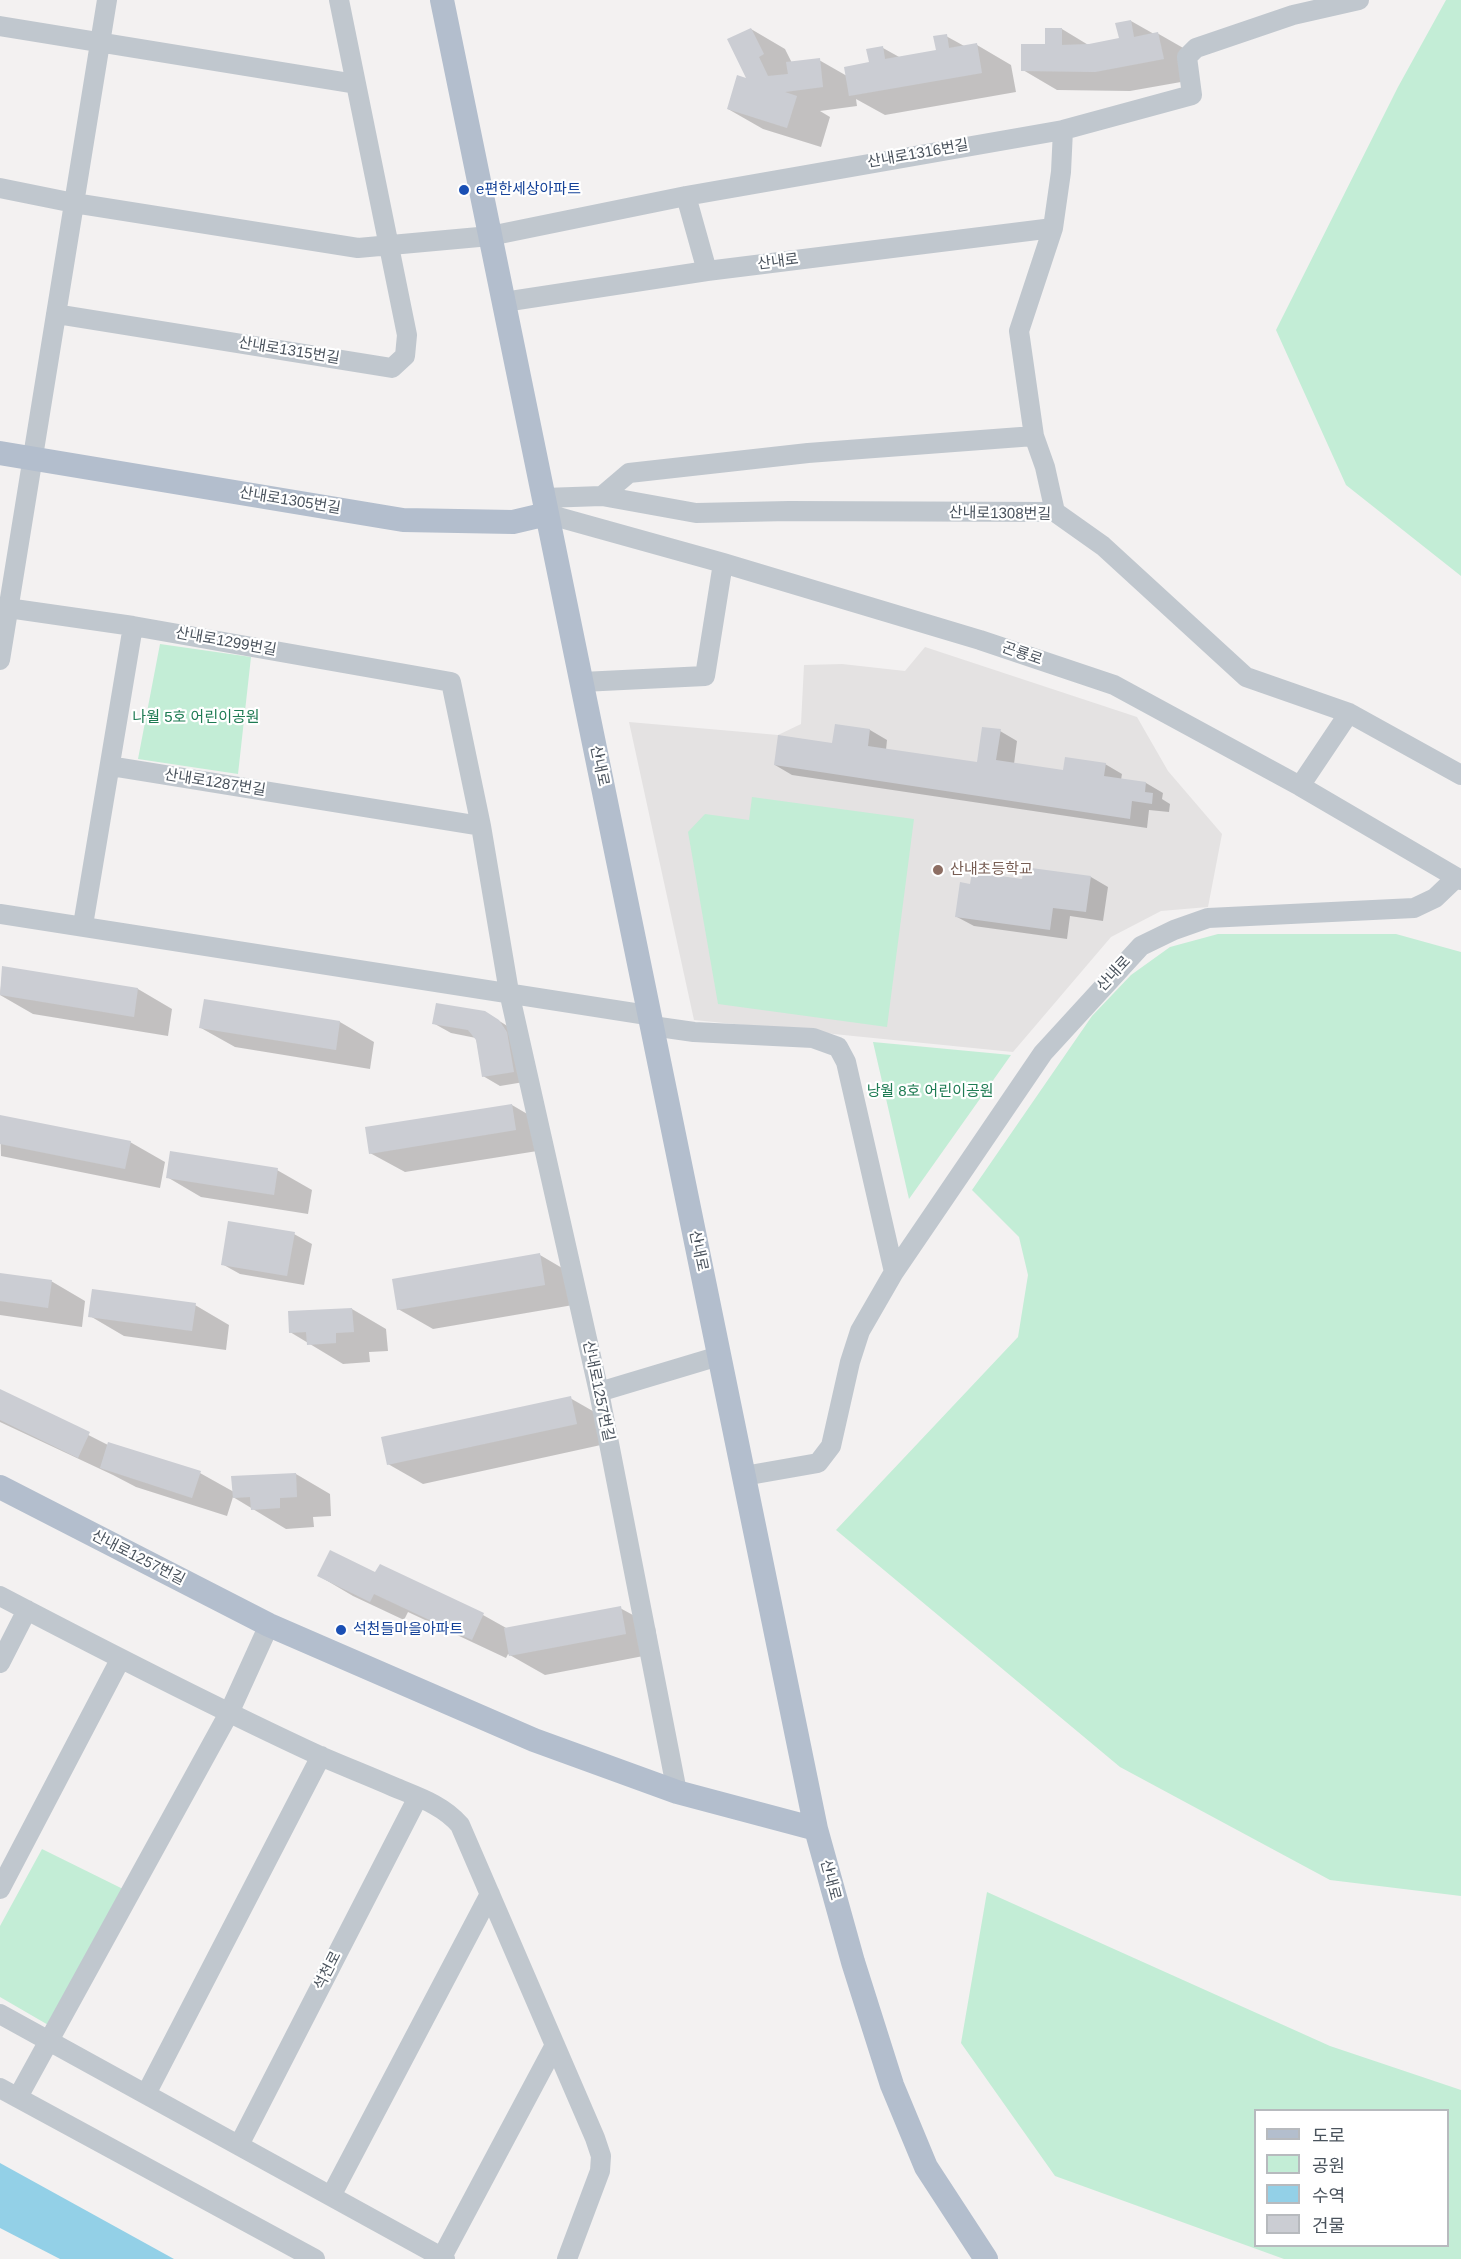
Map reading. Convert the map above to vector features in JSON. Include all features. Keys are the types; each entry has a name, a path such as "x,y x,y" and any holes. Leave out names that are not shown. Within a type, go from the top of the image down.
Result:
{"main road":[{"name":"산내로","path":"442,0 816,1829 853,1962 892,2085 926,2167 986,2259"},
{"name":"산내로1305번길","path":"0,453 403,520 513,522 546,506"},
{"name":"산내로1257번길","path":"0,1486 269,1625 534,1740 677,1792 816,1829"}],"street":[{"path":"0,660 4,608 33,458 107,0"},
{"name":"산내로1315번길","path":"56,314 392,368 405,356 407,335 339,0"},
{"name":"산내로1316번길","path":"490,236 686,196 1063,130 1192,95 1187,57 1196,48 1293,8 1359,0"},
{"path":"0,26 356,84"},
{"path":"1055,512 1045,467 1034,436 1019,331 1053,228 1061,172 1063,130"},
{"path":"0,188 358,248 490,236"},
{"path":"686,196 707,271"},
{"name":"산내로","path":"504,302 707,271 1053,228"},
{"path":"602,496 628,473 808,453 1034,436"},
{"name":"산내로1308번길","path":"546,506 602,496 696,513 1055,512 1103,546 1246,677 1349,713 1461,775"},
{"name":"곤룡로","path":"546,506 723,563 980,640 1114,685 1300,786 1459,879"},
{"path":"582,682 705,676 723,563"},
{"name":"산내로1299번길","path":"4,608 133,626 452,682 481,826"},
{"path":"83,925 133,626"},
{"path":"1300,786 1349,713"},
{"name":"산내로1287번길","path":"110,766 481,826"},
{"path":"481,826 509,992"},
{"name":"산내로","path":"744,1476 818,1463 831,1446 850,1362 860,1331 894,1272 1042,1053 1141,946 1174,930 1208,918 1414,908 1435,898 1459,879"},
{"path":"0,914 83,925 647,1015 652,1026 694,1032 813,1038 838,1047 846,1062 894,1272"},
{"name":"산내로1257번길","path":"509,992 599,1392 677,1792"},
{"path":"599,1392 719,1356"},
{"path":"0,1596 120,1660 229,1713 321,1756 418,1797 451,1814 460,1825 601,2156 600,2171 567,2259"},
{"path":"0,1663 27,1611"},
{"path":"18,2097 229,1713 269,1625"},
{"path":"0,1889 120,1660"},
{"path":"146,2094 321,1756"},
{"name":"석천로","path":"239,2145 418,1797"},
{"path":"331,2196 490,1894"},
{"path":"0,2014 444,2258 555,2046"},
{"path":"0,2088 315,2259"}],"shaded area":[{"name":"산내초등학교","path":"925,647 1137,717 1168,771 1222,834 1208,907 1161,911 1111,937 1013,1052 694,1020 629,722 778,735 801,724 804,665 842,664 905,671"}],"green space":[{"path":"1446,0 1461,0 1461,576 1346,485 1276,330 1398,87"},
{"name":"나월 5호 어린이공원","path":"160,644 251,657 238,774 138,759"},
{"path":"752,797 914,819 887,1027 718,1004 688,832 705,814 749,820"},
{"path":"1218,934 1396,934 1461,952 1461,1896 1330,1880 1120,1767 836,1530 1018,1337 1028,1275 1019,1237 972,1190 1092,1016 1131,975 1170,947"},
{"name":"낭월 8호 어린이공원","path":"873,1042 1011,1055 909,1199"},
{"path":"42,1849 123,1889 50,2026 0,1997 0,1926"},
{"path":"987,1892 1330,2046 1461,2090 1461,2259 1284,2259 1055,2176 961,2043"}],"water":[{"path":"0,2163 174,2259 60,2259 0,2228"}],"building":[{"path":"1131,20 1134,37 1158,32 1164,59 1095,72 1021,71 1021,44 1045,44 1045,28 1062,28 1062,45 1089,44 1119,38 1115,23"},
{"path":"751,28 764,54 759,57 768,76 788,74 786,62 820,58 823,87 785,92 797,96 787,128 727,109 737,75 746,78 727,39"},
{"path":"947,34 949,48 977,43 982,73 849,96 844,67 869,62 866,49 883,46 885,59 936,50 933,36"},
{"path":"835,724 870,729 868,746 977,762 982,727 1001,729 996,760 1063,770 1065,757 1106,763 1104,776 1146,782 1145,792 1153,793 1152,804 1132,801 1130,819 774,765 778,735 832,743"},
{"path":"1024,867 1091,876 1086,912 1053,908 1050,930 955,917 960,882 970,884 972,872 1022,879"},
{"path":"2,966 138,988 134,1017 0,995"},
{"path":"204,999 340,1021 336,1050 199,1028"},
{"path":"436,1003 485,1011 499,1020 507,1032 514,1072 482,1077 476,1040 468,1030 432,1024"},
{"path":"512,1104 516,1130 369,1154 365,1127"},
{"path":"0,1115 131,1141 125,1169 0,1144"},
{"path":"170,1151 278,1168 274,1195 166,1178"},
{"path":"228,1221 295,1232 287,1276 221,1265"},
{"path":"540,1253 545,1285 397,1310 392,1279"},
{"path":"0,1273 52,1280 48,1308 0,1301"},
{"path":"92,1289 196,1303 192,1331 88,1317"},
{"path":"352,1308 354,1332 336,1333 336,1343 307,1345 306,1332 289,1333 288,1311"},
{"path":"0,1389 90,1432 78,1458 0,1420"},
{"path":"571,1396 577,1424 387,1465 381,1437"},
{"path":"108,1442 201,1471 192,1498 100,1468"},
{"path":"296,1473 297,1497 280,1498 280,1508 251,1510 250,1497 233,1498 231,1476"},
{"path":"330,1550 375,1572 380,1564 484,1613 472,1640 374,1594 370,1602 317,1576"},
{"path":"621,1606 626,1634 509,1656 504,1628"}],"place":[{"name":"e편한세상아파트","path":"464,190"},
{"name":"산내초등학교","path":"938,870"},
{"name":"석천들마을아파트","path":"341,1630"}]}
